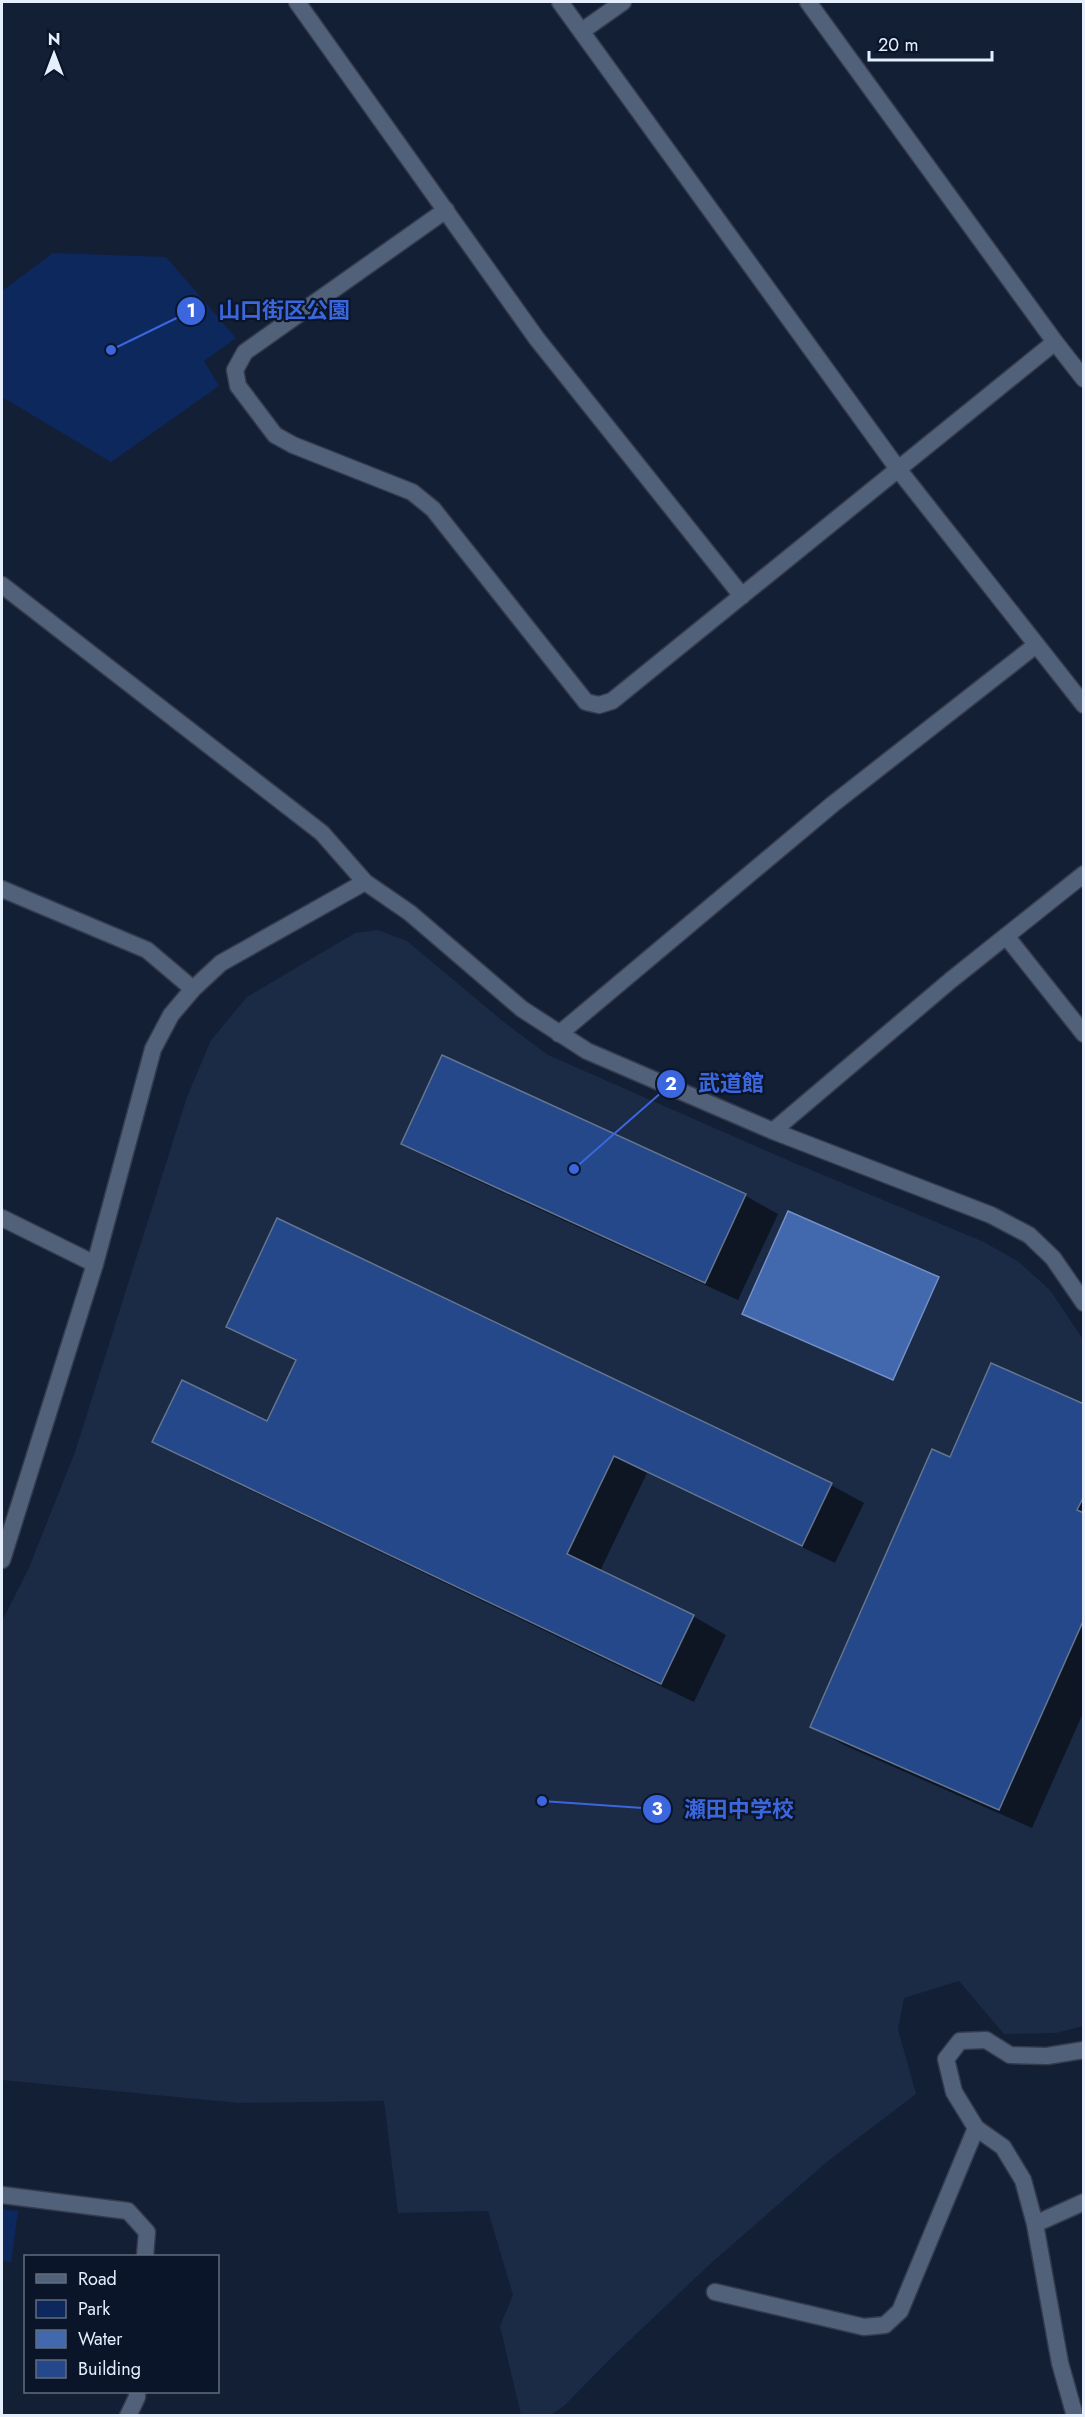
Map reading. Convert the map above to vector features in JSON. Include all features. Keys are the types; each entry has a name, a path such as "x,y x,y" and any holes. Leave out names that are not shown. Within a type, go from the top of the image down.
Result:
{"street":[{"path":"297,2 537,339 742,596"},
{"path":"560,2 898,470 1083,705"},
{"path":"582,31 623,2"},
{"path":"808,2 1083,379"},
{"path":"446,210 245,352 235,370 238,386 275,435 293,445 412,492 433,509 586,702 599,705 612,701 1055,342"},
{"path":"2,585 322,833 365,882 410,913 522,1009 588,1051 772,1131 991,1215 1029,1235 1053,1258 1083,1303"},
{"path":"560,1034 833,804 1035,645"},
{"path":"772,1131 1083,874"},
{"path":"2,1560 95,1264 153,1048 171,1015 193,989 221,963 365,882"},
{"path":"2,889 147,950 193,989"},
{"path":"1006,936 1083,1034"},
{"path":"2,1218 95,1264"},
{"path":"1075,2415 1060,2363 1035,2224 1023,2180 1003,2147 976,2128 954,2092 946,2059 960,2041 986,2040 1010,2055 1047,2056 1083,2050"},
{"path":"715,2292 864,2327 885,2325 900,2311 976,2128"},
{"path":"2,2195 128,2211 147,2232 145,2255"},
{"path":"1035,2224 1083,2202"},
{"path":"128,2415 137,2393"}],"shaded area":[{"path":"378,930 407,941 505,1023 548,1055 792,1162 984,1242 1019,1262 1050,1290 1084,1341 1083,2026 1056,2033 1004,2034 959,1981 904,1998 898,2029 916,2094 828,2161 709,2265 564,2406 549,2416 521,2415 500,2326 513,2295 488,2211 398,2213 384,2101 238,2103 2,2080 2,1621 28,1570 75,1452 187,1097 211,1040 247,997 355,933"}],"green space":[{"path":"53,253 166,257 236,338 204,361 219,386 111,462 2,397 2,291"},
{"path":"2,2209 18,2211 11,2263 2,2260"}],"water":[{"path":"788,1211 939,1277 893,1380 742,1314"}],"building":[{"path":"442,1055 746,1194 705,1283 401,1144"},
{"path":"277,1218 832,1483 802,1546 614,1456 567,1554 694,1615 661,1684 152,1442 182,1380 267,1421 296,1360 226,1327"},
{"path":"991,1363 1084,1404 1084,1496 1077,1510 1084,1513 1084,1619 999,1810 810,1727 932,1449 950,1457"}],"place":[{"name":"山口街区公園","path":"111,350"},
{"name":"武道館","path":"574,1169"},
{"name":"瀬田中学校","path":"542,1801"}]}
